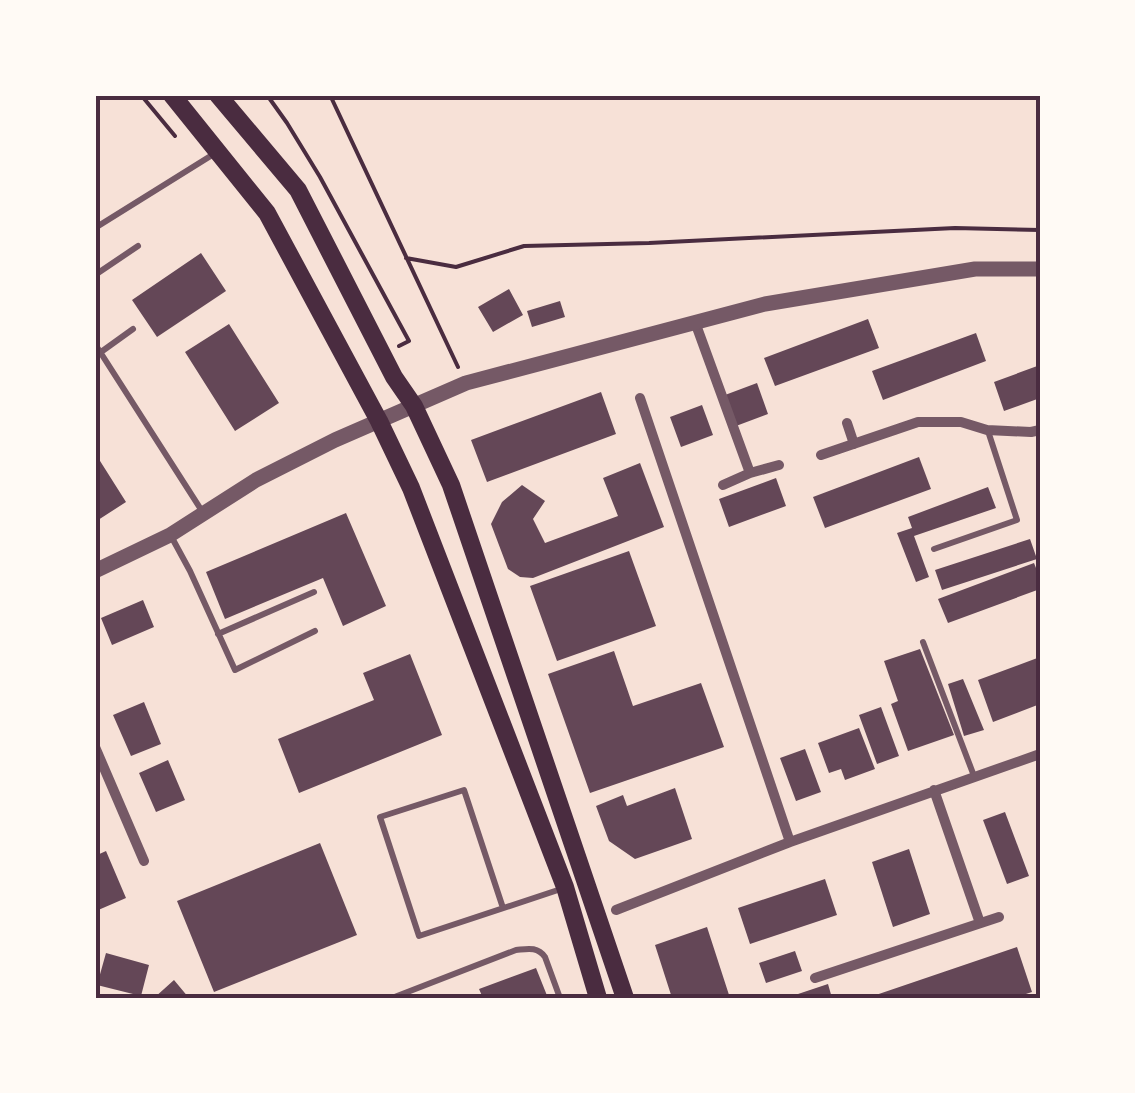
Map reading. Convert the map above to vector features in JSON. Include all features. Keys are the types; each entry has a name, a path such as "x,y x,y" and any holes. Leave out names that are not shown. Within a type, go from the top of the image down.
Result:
{"main road":[{"path":"172,95 211,156 267,214 412,488 565,887 598,998"},
{"path":"218,95 298,190 394,377 414,406 450,486 607,914 625,998"}],"street":[{"path":"95,571 170,535 256,480 466,383 765,304 975,270 1040,269"},
{"path":"695,322 750,473"},
{"path":"640,398 790,842"},
{"path":"821,455 918,422 961,422 987,430 1040,430"},
{"path":"847,424 854,444"},
{"path":"723,485 779,465"},
{"path":"95,747 144,861"},
{"path":"607,914 790,842 1040,754"},
{"path":"934,790 980,923"},
{"path":"815,978 999,917"}],"lane":[{"path":"95,228 211,156"},
{"path":"95,275 138,246"},
{"path":"100,352 134,329"},
{"path":"95,344 204,514"},
{"path":"934,549 1017,520 1017,506 987,430"},
{"path":"170,535 235,670 315,631"},
{"path":"218,634 314,592"},
{"path":"924,642 974,776"},
{"path":"503,908 464,790 380,817 419,936 503,908 565,887"},
{"path":"392,998 516,950 532,948 544,956 560,998"}],"path":[{"path":"141,95 169,130 211,156"},
{"path":"267,95 320,177 409,341"},
{"path":"330,95 466,383"},
{"path":"406,258 456,268 524,246 955,228 1040,230"}],"building":[{"path":"201,253 226,291 157,337 132,300"},
{"path":"509,289 523,315 493,332 478,307"},
{"path":"560,301 565,317 532,327 527,311"},
{"path":"868,319 879,348 775,386 764,358"},
{"path":"229,324 279,403 235,431 185,352"},
{"path":"976,333 986,361 883,400 872,371"},
{"path":"1040,365 1040,398 1004,411 994,382"},
{"path":"757,383 768,414 736,426 725,395"},
{"path":"601,392 616,434 487,482 471,440"},
{"path":"702,405 713,435 681,447 670,417"},
{"path":"95,453 126,502 95,522"},
{"path":"919,457 931,489 825,528 813,497"},
{"path":"640,463 664,527 533,578 520,577 508,569 491,524 502,502 522,485 545,501 533,519 545,543 618,516 603,478"},
{"path":"776,478 786,506 729,527 719,499"},
{"path":"988,487 996,508 914,536 929,577 916,582 897,533 912,528 908,517"},
{"path":"346,513 386,606 343,626 323,578 225,619 206,572"},
{"path":"1030,539 1037,559 942,590 935,570"},
{"path":"629,551 656,626 557,661 530,586"},
{"path":"1034,563 1040,589 948,623 938,599"},
{"path":"143,600 154,627 112,645 101,618"},
{"path":"920,649 954,735 908,751 891,704 898,701 884,661"},
{"path":"614,651 633,706 701,683 724,747 590,793 548,674"},
{"path":"410,654 442,735 299,793 278,739 374,700 363,673"},
{"path":"1040,657 1040,704 993,722 978,680"},
{"path":"963,679 984,730 964,736 948,684"},
{"path":"144,702 161,744 131,756 113,715"},
{"path":"881,707 899,756 877,764 859,715"},
{"path":"859,728 875,769 845,780 841,769 829,773 818,743"},
{"path":"805,749 821,792 796,801 780,758"},
{"path":"168,760 185,800 156,812 139,773"},
{"path":"675,788 692,839 635,859 609,841 596,806 623,795 627,806"},
{"path":"1005,812 1029,876 1007,884 983,820"},
{"path":"320,843 357,935 214,992 177,901"},
{"path":"909,849 930,914 893,927 872,862"},
{"path":"106,851 126,898 96,911 95,856"},
{"path":"825,879 837,915 750,944 738,908"},
{"path":"707,927 730,998 672,998 655,945"},
{"path":"1017,947 1032,992 1014,998 867,998"},
{"path":"795,951 802,971 766,983 759,963"},
{"path":"106,953 149,965 141,996 97,985"},
{"path":"536,968 548,998 483,998 479,989"},
{"path":"174,980 189,998 154,998"},
{"path":"828,984 832,998 789,998 789,997"}]}
